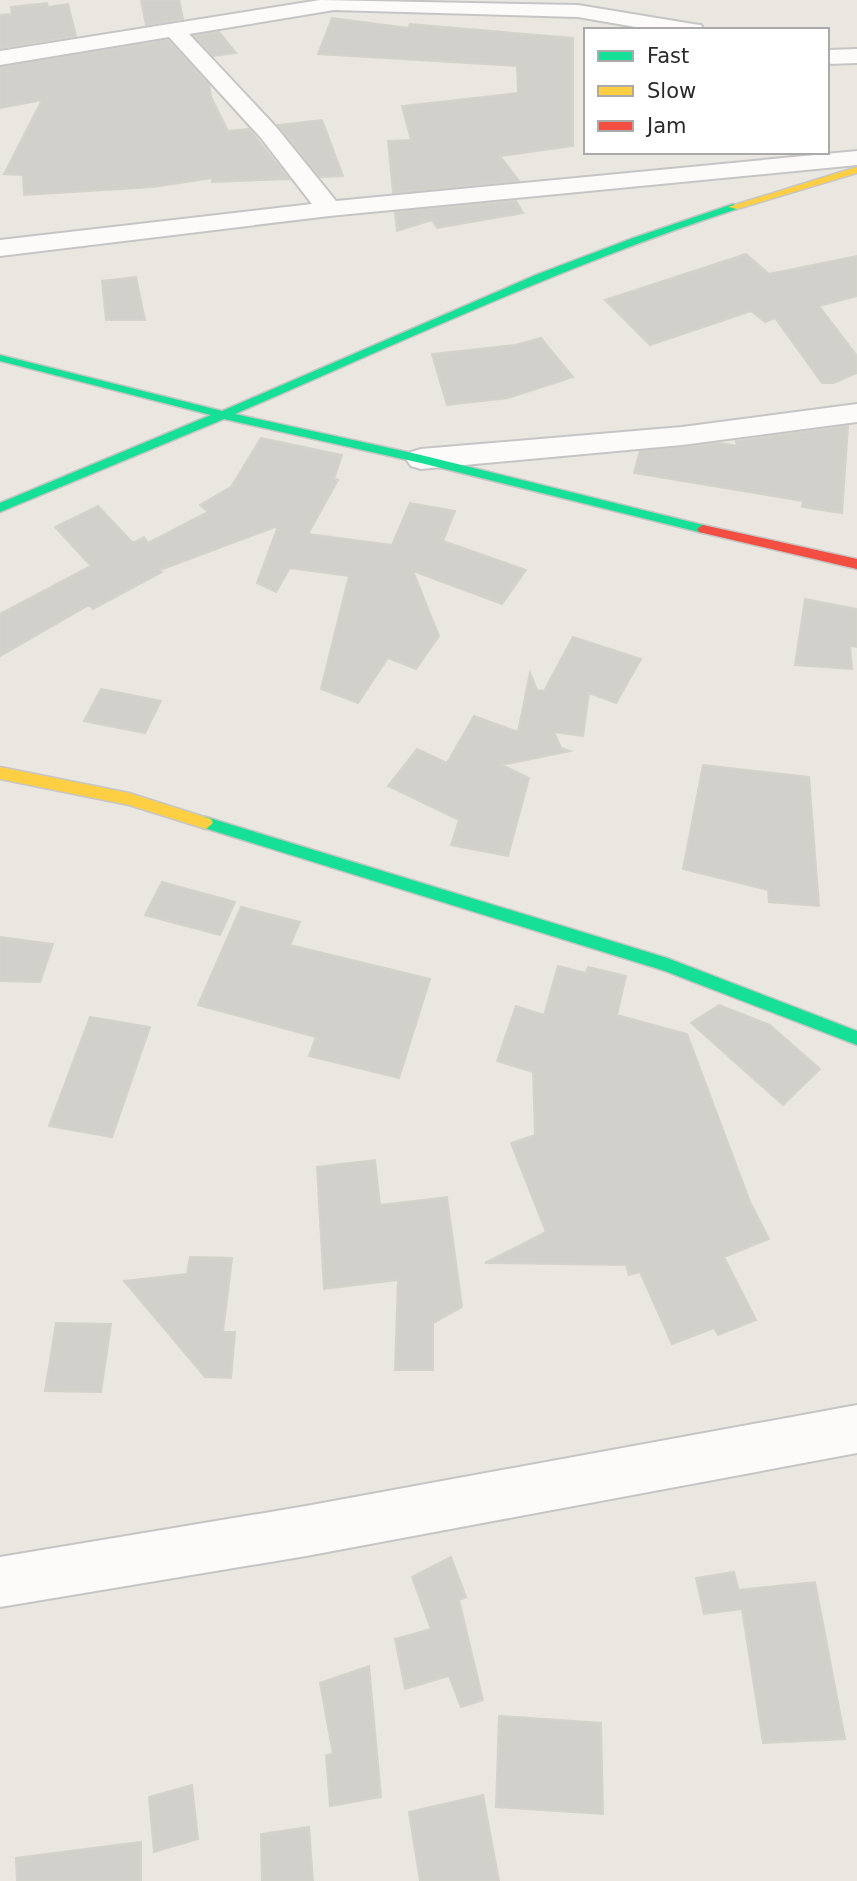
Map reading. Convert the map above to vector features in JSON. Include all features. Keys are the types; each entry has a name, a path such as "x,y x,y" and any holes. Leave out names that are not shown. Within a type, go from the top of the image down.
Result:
{"street":[{"path":"0,58 334,4 579,11 681,28"},
{"path":"173,29 269,133 329,209"},
{"path":"829,57 857,56"},
{"path":"0,248 329,209 857,158"},
{"path":"0,508 224,415 569,264 630,240 857,170"},
{"path":"0,358 224,415 421,459 627,512 857,564"},
{"path":"421,459 682,436 857,413"},
{"path":"0,773 128,799 667,965 857,1038"},
{"path":"0,1582 306,1531 857,1429"}],"building":[{"path":"141,0 179,0 183,19 146,25"},
{"path":"47,3 48,7 68,4 76,36 0,48 0,15 12,14 11,7"},
{"path":"332,18 408,28 410,24 573,38 573,146 500,156 519,181 393,193 388,141 411,140 402,106 518,93 517,66 318,54"},
{"path":"219,32 236,53 213,56 194,36"},
{"path":"168,40 209,85 211,97 228,131 249,129 289,179 212,182 212,178 153,187 24,195 23,175 4,174 42,100 0,108 0,67"},
{"path":"322,120 343,176 320,177 278,125"},
{"path":"516,201 523,213 437,228 432,220 397,231 395,212"},
{"path":"746,254 769,274 857,256 857,296 819,306 857,356 857,373 834,383 822,383 775,318 765,322 751,311 650,345 605,300"},
{"path":"136,277 145,320 106,320 102,281"},
{"path":"541,338 573,377 508,398 447,405 432,354 515,345"},
{"path":"848,426 842,513 802,507 803,501 634,473 640,451 720,443 737,446 736,441"},
{"path":"261,438 342,455 334,479 338,480 308,534 392,545 410,503 455,511 443,541 526,570 502,604 413,571 439,636 416,669 388,658 358,703 321,689 349,576 290,568 276,592 257,583 278,526 160,570 162,572 93,609 89,605 0,656 0,614 91,566 55,527 98,506 133,543 144,537 148,543 208,512 200,505 231,487"},
{"path":"805,599 857,609 857,647 850,646 852,669 795,665"},
{"path":"573,637 641,659 616,703 589,693 583,736 554,732 561,748 570,751 502,765 529,778 508,856 451,845 459,820 388,786 417,749 447,763 474,716 518,732 530,673 537,690 544,691"},
{"path":"101,689 161,701 145,733 84,721"},
{"path":"703,765 809,777 819,906 769,902 768,890 683,869"},
{"path":"162,882 235,902 220,935 145,915"},
{"path":"241,907 300,922 290,945 430,979 399,1078 309,1056 316,1037 198,1005"},
{"path":"0,937 53,944 40,982 0,981"},
{"path":"558,966 586,973 588,967 626,976 617,1015 687,1034 750,1202 769,1239 724,1257 756,1320 718,1335 714,1328 672,1344 640,1272 629,1275 626,1265 485,1263 546,1232 511,1143 535,1135 533,1072 497,1061 516,1006 544,1015"},
{"path":"719,1005 770,1025 820,1069 783,1105 691,1023"},
{"path":"90,1017 150,1027 112,1137 49,1126"},
{"path":"375,1160 380,1205 447,1197 462,1307 433,1323 433,1370 395,1370 398,1280 324,1289 317,1167"},
{"path":"190,1257 232,1258 223,1332 235,1332 231,1378 205,1377 124,1281 187,1274"},
{"path":"56,1323 111,1324 101,1392 45,1391"},
{"path":"451,1557 466,1597 459,1600 483,1700 461,1707 449,1676 405,1689 395,1639 431,1629 412,1577"},
{"path":"734,1572 739,1592 815,1582 845,1739 763,1743 742,1609 704,1614 696,1578"},
{"path":"369,1666 381,1797 330,1806 326,1755 333,1754 320,1683"},
{"path":"499,1716 601,1723 603,1814 496,1807"},
{"path":"192,1785 198,1839 154,1852 149,1797"},
{"path":"483,1795 499,1881 420,1881 409,1812"},
{"path":"309,1827 313,1881 262,1881 261,1834"},
{"path":"141,1842 141,1881 17,1881 16,1858"}],"traffic: fast":[{"path":"0,508 542,277 733,207"},
{"path":"0,358 224,415 421,459 703,529"},
{"path":"206,823 667,965 857,1038"}],"traffic: slow":[{"path":"733,207 857,170"},
{"path":"0,773 129,799 206,823"}],"traffic: jam":[{"path":"703,529 857,564"}]}
